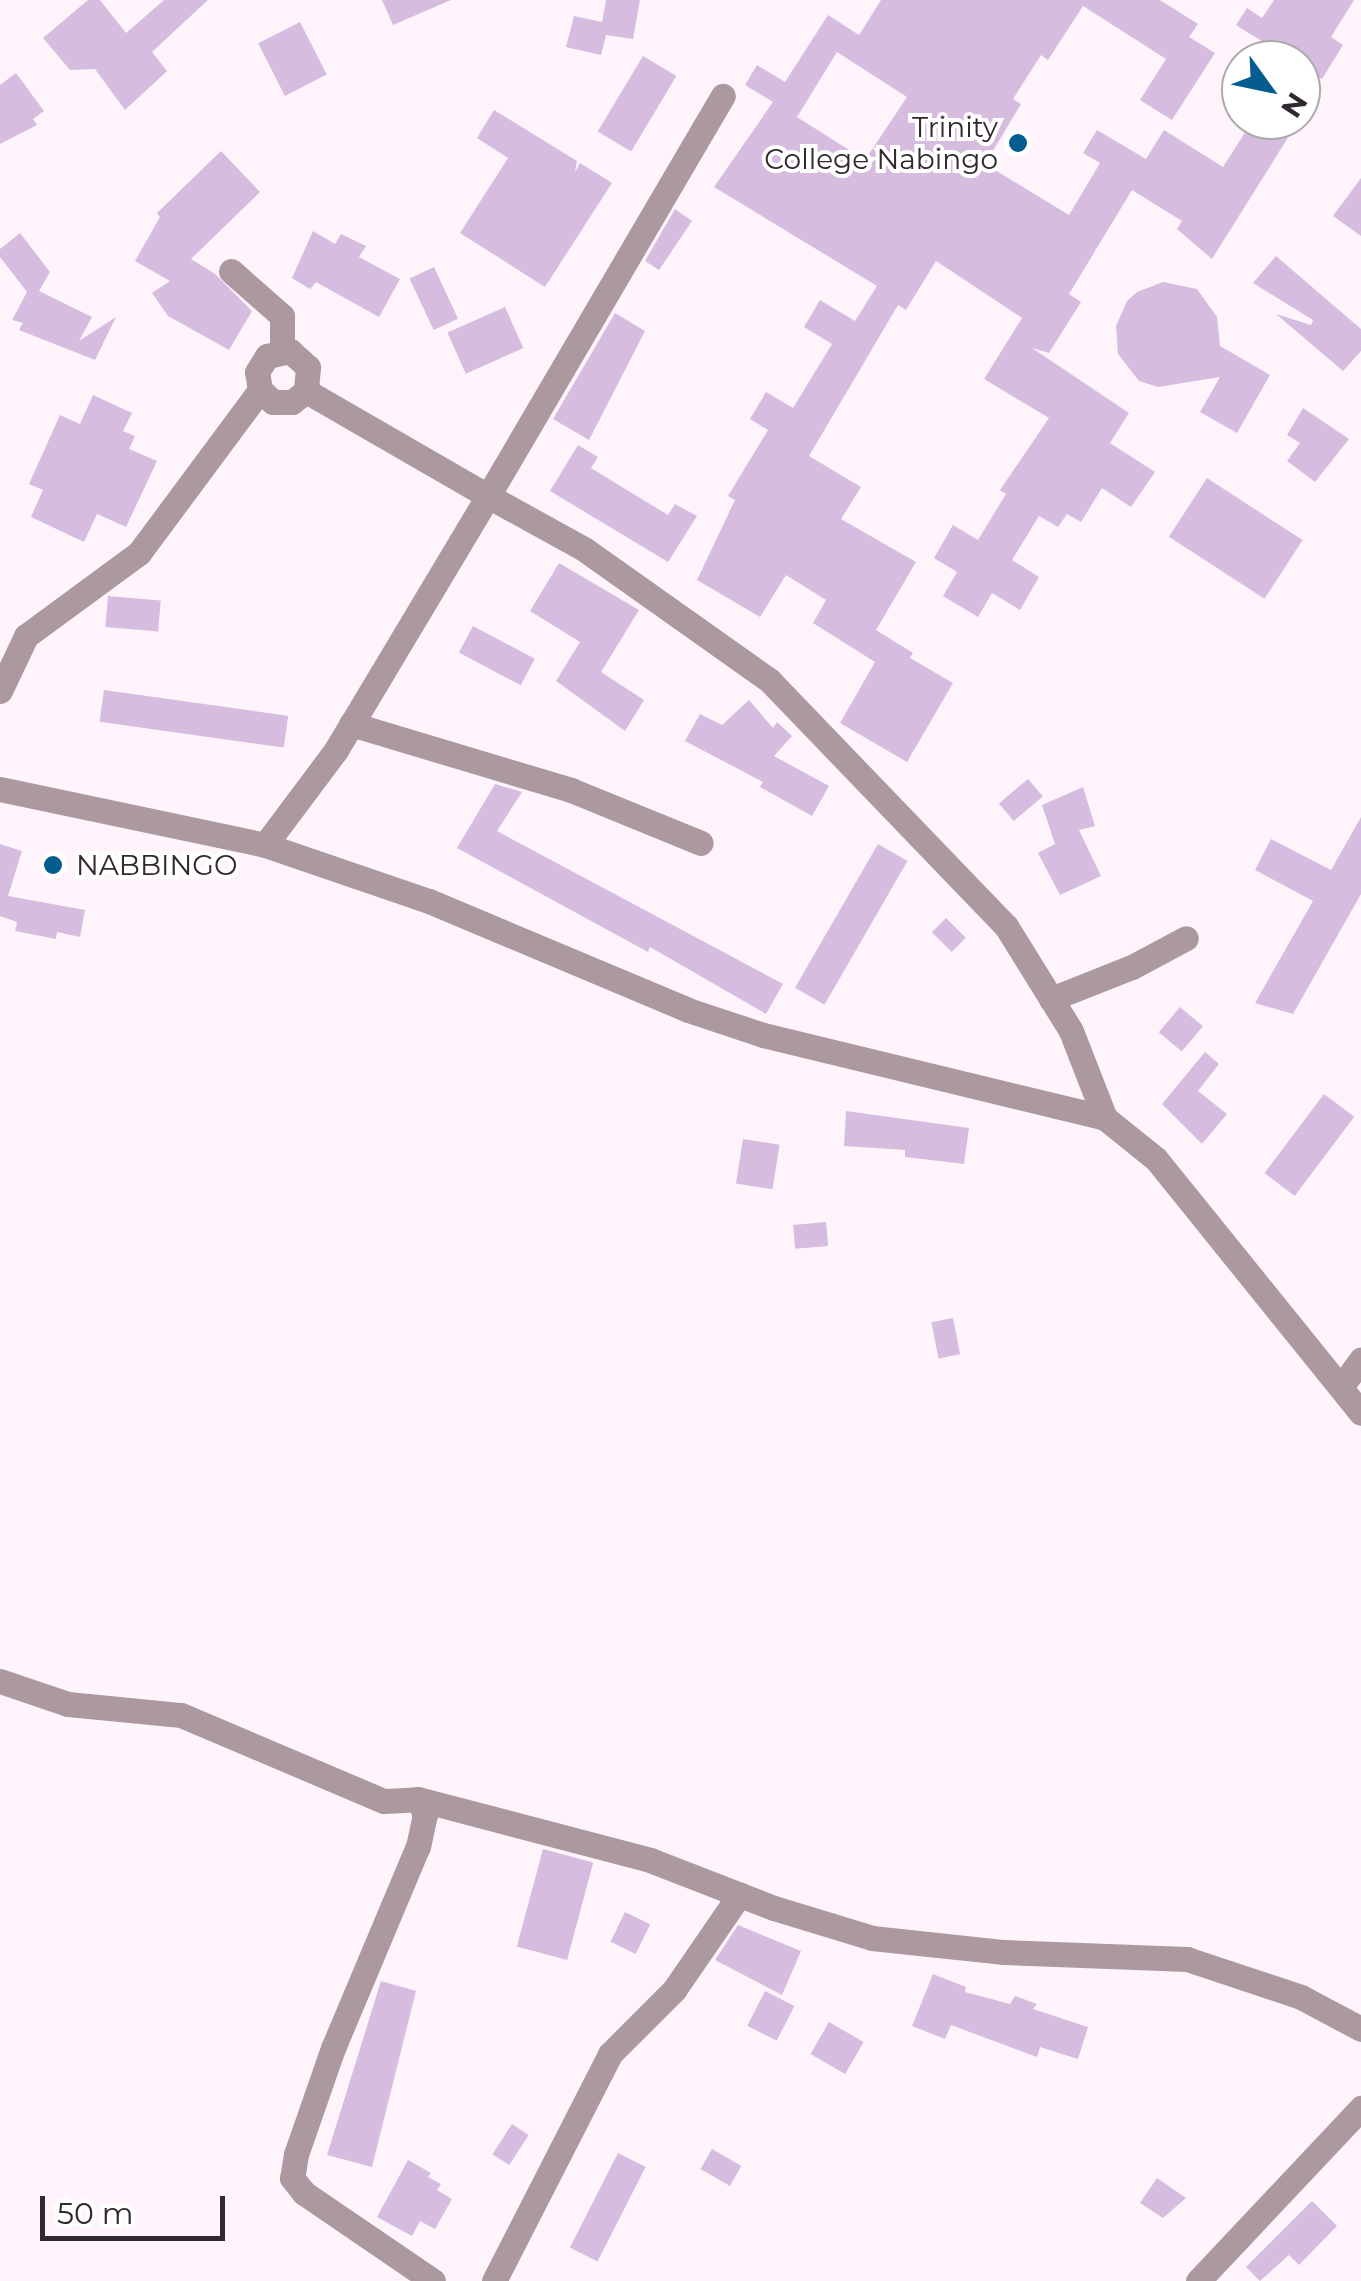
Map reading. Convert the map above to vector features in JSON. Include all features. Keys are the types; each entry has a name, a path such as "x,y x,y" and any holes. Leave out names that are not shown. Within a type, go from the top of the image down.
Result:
{"street":[{"path":"265,845 352,724 723,96"},
{"path":"231,271 282,316 282,350"},
{"path":"0,692 26,636 139,552 260,390 260,363 282,350"},
{"path":"260,390 273,402 282,404 306,391 310,376 304,360 282,350"},
{"path":"306,391 584,548 769,680 1006,926 1071,1030 1105,1118"},
{"path":"352,724 571,790 701,843"},
{"path":"0,789 265,845 430,901 688,1010 763,1035 1105,1118 1156,1159 1361,1413"},
{"path":"1051,998 1132,966 1186,938"},
{"path":"1341,1387 1361,1359"},
{"path":"0,1681 68,1704 168,1712 350,1789 384,1800 418,1799 650,1860 829,1926 913,1946 1208,1963 1337,2013 1361,2029"},
{"path":"418,1799 425,1814 418,1846 333,2048 296,2154 292,2178 304,2194 432,2281"},
{"path":"494,2281 610,2054 674,1990 740,1894"},
{"path":"1198,2281 1361,2108"}],"building":[{"path":"88,0 100,0 126,33 164,0 208,0 152,52 167,71 125,110 95,69 70,70 43,38"},
{"path":"382,0 451,0 393,25"},
{"path":"606,0 640,0 633,39 606,35 601,55 566,47 574,16 602,22"},
{"path":"881,0 1160,0 1198,24 1189,37 1215,53 1172,120 1140,100 1166,59 1083,6 1048,60 1041,55 1013,99 1021,104 985,164 1069,215 1100,163 1083,153 1097,130 1146,159 1164,130 1223,167 1240,140 1286,140 1212,259 1177,229 1182,221 1132,190 1069,294 1081,302 1049,353 1032,348 1129,413 1110,443 1155,472 1131,507 1102,488 1081,522 1067,514 1058,527 1039,516 1012,560 1039,577 1020,610 992,593 978,617 943,596 957,572 934,558 953,525 978,540 1006,494 1000,490 1049,418 984,379 1022,318 936,261 906,310 898,305 809,456 861,487 841,519 916,562 876,630 913,653 910,658 953,683 907,762 840,723 875,662 813,623 826,600 786,575 760,617 697,580 735,500 728,496 768,430 750,419 766,392 793,408 832,344 804,327 820,300 855,321 877,286 714,187 773,102 745,85 757,65 785,82 828,15 859,35","holes":["837,52 907,97 865,160 797,117"]},
{"path":"1274,0 1354,0 1331,37 1343,45 1322,79 1321,40 1260,40 1236,25 1247,8 1262,18"},
{"path":"300,22 327,75 285,96 258,43"},
{"path":"643,56 676,76 631,152 598,131"},
{"path":"16,73 44,111 33,119 37,125 0,144 0,85"},
{"path":"494,110 577,161 575,172 580,163 612,183 545,287 460,233 508,158 477,138"},
{"path":"221,151 260,192 191,259 215,274 252,311 229,350 168,316 152,293 170,281 135,261 160,217 157,213"},
{"path":"1361,178 1361,236 1333,216"},
{"path":"675,209 692,221 659,270 645,261"},
{"path":"313,231 335,244 341,234 366,246 359,257 400,279 379,317 316,282 310,289 292,278"},
{"path":"20,233 50,272 39,291 92,317 79,341 116,317 95,360 19,330 23,323 12,320 27,292 0,257 0,249"},
{"path":"1276,256 1361,329 1361,351 1343,371 1276,314 1311,325 1313,320 1253,283"},
{"path":"434,267 458,319 434,330 410,278"},
{"path":"1163,282 1197,289 1217,317 1220,346 1270,375 1237,433 1200,412 1220,377 1158,387 1139,381 1118,354 1116,326 1127,301 1137,292"},
{"path":"505,307 523,348 466,374 447,333"},
{"path":"615,313 645,331 589,440 553,419"},
{"path":"93,395 132,413 123,431 135,436 129,449 157,461 126,527 97,514 84,542 31,517 43,490 29,484 60,415 80,424"},
{"path":"1303,408 1349,439 1315,482 1287,461 1300,443 1287,435"},
{"path":"578,445 598,457 591,468 668,515 675,504 697,516 668,562 550,491"},
{"path":"1207,478 1303,540 1264,599 1169,537"},
{"path":"559,563 639,610 601,672 644,700 625,731 556,681 580,642 530,611"},
{"path":"108,596 161,601 158,632 105,627"},
{"path":"473,626 535,659 521,685 459,652"},
{"path":"104,690 288,716 284,748 100,722"},
{"path":"749,700 773,728 777,722 792,736 774,756 829,786 812,816 760,787 763,782 685,741 700,714 722,725"},
{"path":"1028,779 1043,797 1014,821 999,803"},
{"path":"495,784 522,792 497,831 783,984 766,1014 650,947 648,952 457,848"},
{"path":"1083,787 1095,826 1079,830 1101,876 1060,895 1038,853 1055,844 1042,805"},
{"path":"1361,817 1361,894 1293,1014 1255,1003 1313,901 1255,870 1271,839 1331,870"},
{"path":"0,844 22,851 8,896 85,910 80,937 57,932 56,939 15,931 17,922 0,916"},
{"path":"878,844 907,861 824,1005 795,988"},
{"path":"946,918 966,938 952,952 932,932"},
{"path":"1180,1007 1203,1026 1182,1052 1159,1032"},
{"path":"1205,1052 1219,1064 1198,1091 1227,1114 1202,1144 1162,1104"},
{"path":"1324,1094 1354,1117 1295,1196 1264,1173"},
{"path":"846,1111 969,1128 964,1164 905,1157 905,1150 844,1146"},
{"path":"743,1139 780,1145 773,1189 736,1183"},
{"path":"826,1222 828,1246 795,1249 793,1225"},
{"path":"953,1318 960,1354 938,1359 931,1322"},
{"path":"543,1849 593,1862 567,1960 517,1947"},
{"path":"625,1912 650,1924 636,1954 611,1942"},
{"path":"738,1925 801,1951 782,1995 715,1960"},
{"path":"933,1974 966,1987 965,1992 1010,2004 1015,1996 1037,2004 1033,2009 1088,2027 1078,2059 1040,2047 1037,2057 951,2025 945,2039 912,2026"},
{"path":"381,1981 416,1991 372,2167 327,2155"},
{"path":"765,1991 794,2006 777,2041 747,2026"},
{"path":"829,2022 864,2042 845,2074 811,2054"},
{"path":"512,2124 529,2135 509,2165 492,2154"},
{"path":"712,2149 741,2166 730,2186 701,2169"},
{"path":"618,2153 646,2167 597,2262 570,2247"},
{"path":"408,2160 431,2173 428,2177 441,2184 437,2190 452,2199 435,2229 420,2221 412,2236 377,2217"},
{"path":"1157,2178 1186,2198 1163,2218 1140,2203"},
{"path":"1312,2201 1337,2226 1299,2265 1289,2255 1260,2281 1246,2267"}],"place":[{"name":"Trinity College Nabingo","path":"1018,143"},
{"name":"NABBINGO","path":"53,865"}]}
